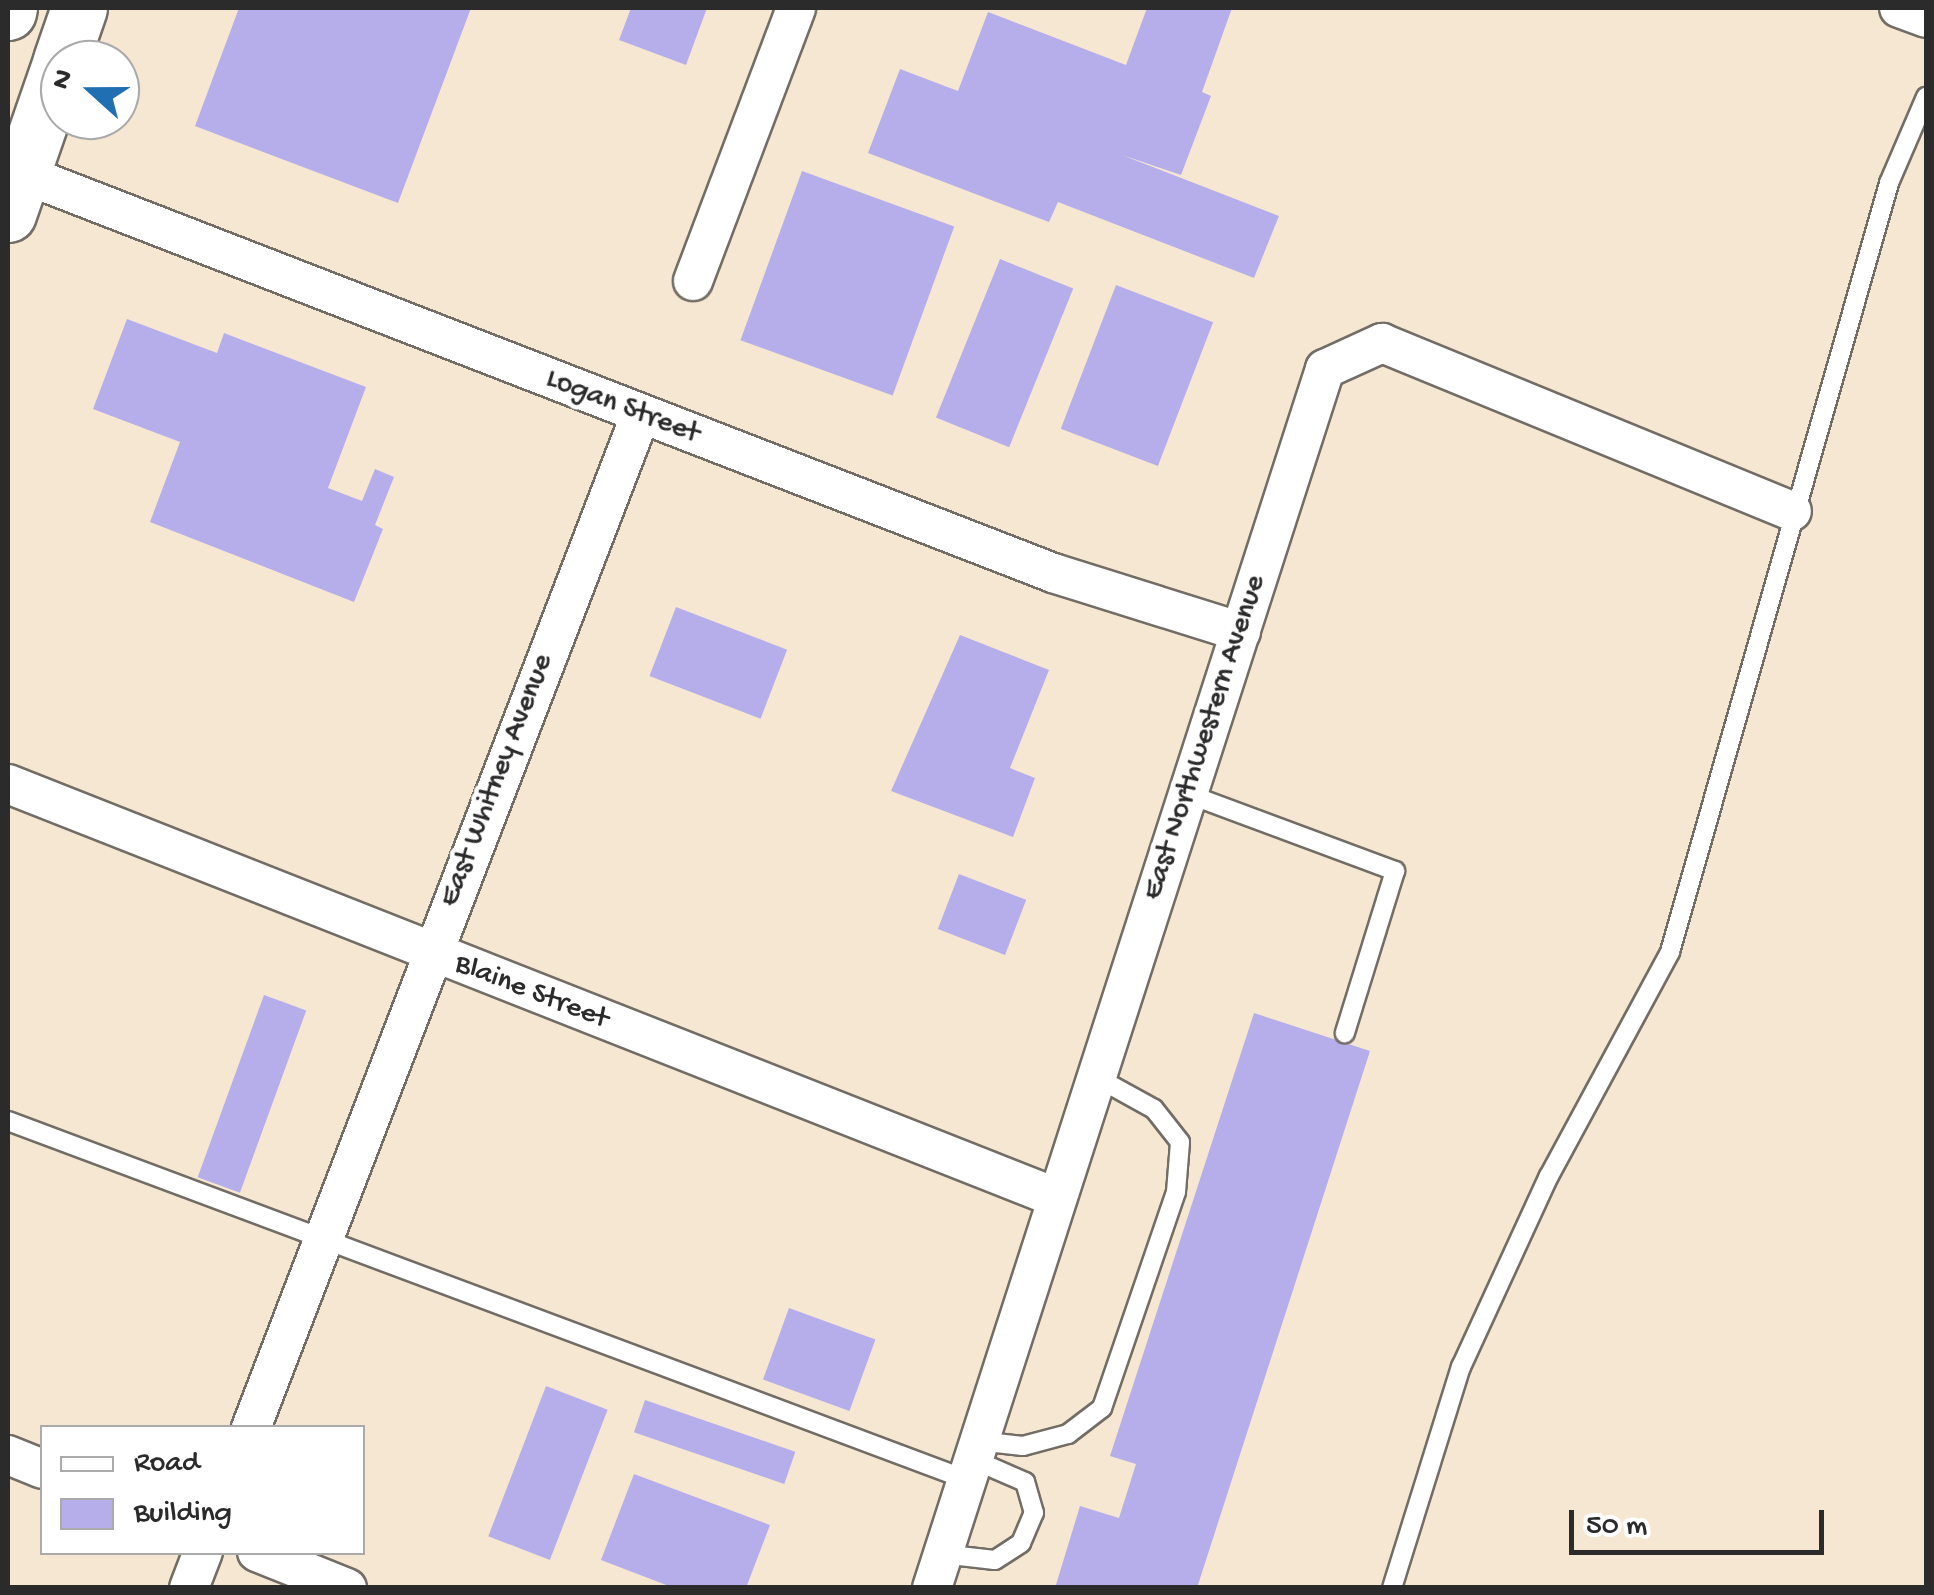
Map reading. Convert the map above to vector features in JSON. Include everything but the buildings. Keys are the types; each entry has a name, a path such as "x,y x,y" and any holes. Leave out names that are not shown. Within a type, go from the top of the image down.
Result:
{"highway":[{"path":"68,40 79,8"},
{"path":"12,185 40,115"}],"street":[{"path":"693,282 796,8"},
{"path":"1898,8 1926,18"},
{"name":"Logan Street","path":"12,185 1053,573 1241,632"},
{"name":"East Northwestern Avenue","path":"937,1571 1325,369 1382,344 1792,511"},
{"name":"East Whitney Avenue","path":"252,1425 640,416"},
{"name":"Blaine Street","path":"8,784 431,954 1056,1197"},
{"path":"8,1456 40,1468"},
{"path":"189,1588 202,1555"},
{"path":"264,1555 347,1588"}],"lane":[{"path":"1392,1588 1461,1367 1549,1176 1670,952 1792,511 1889,183 1926,97"},
{"path":"1188,794 1395,871 1346,1034"},
{"path":"971,1459 1053,1438 1102,1408 1176,1192 1180,1142 1154,1109 1096,1077"},
{"path":"8,1121 324,1241 971,1459 1025,1482 1034,1514 1021,1543 996,1560 937,1571"}]}
